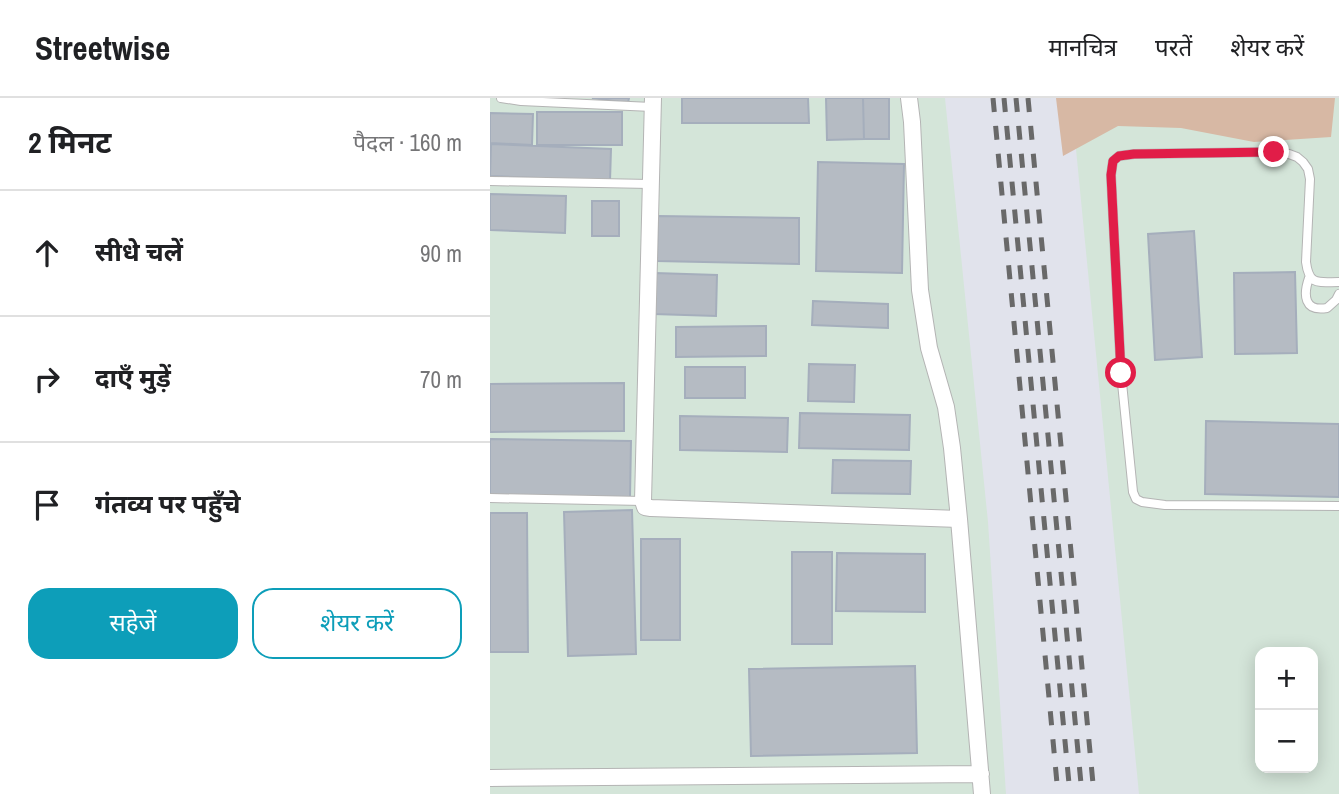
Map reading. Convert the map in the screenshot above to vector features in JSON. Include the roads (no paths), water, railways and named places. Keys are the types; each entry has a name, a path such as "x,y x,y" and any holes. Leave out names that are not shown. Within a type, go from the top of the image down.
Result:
{"street":[{"path":"909,98 920,290 929,348 946,407 959,519 982,794"},
{"path":"653,103 645,507 959,519"},
{"path":"490,778 981,774"}],"lane":[{"path":"501,98 535,102 653,103"},
{"path":"1339,294 1327,308 1316,309 1307,302 1310,179 1307,169 1297,157 1274,152 1134,154 1119,156 1113,161 1111,175 1121,373 1133,492 1136,499 1165,505 1339,506"},
{"path":"490,181 650,184"},
{"path":"1309,278 1318,282 1339,282"},
{"path":"490,498 643,502"}],"railway":[{"path":"993,98 1058,794"},
{"path":"1004,98 1070,794"},
{"path":"1016,98 1082,794"},
{"path":"1028,98 1094,794"}]}
